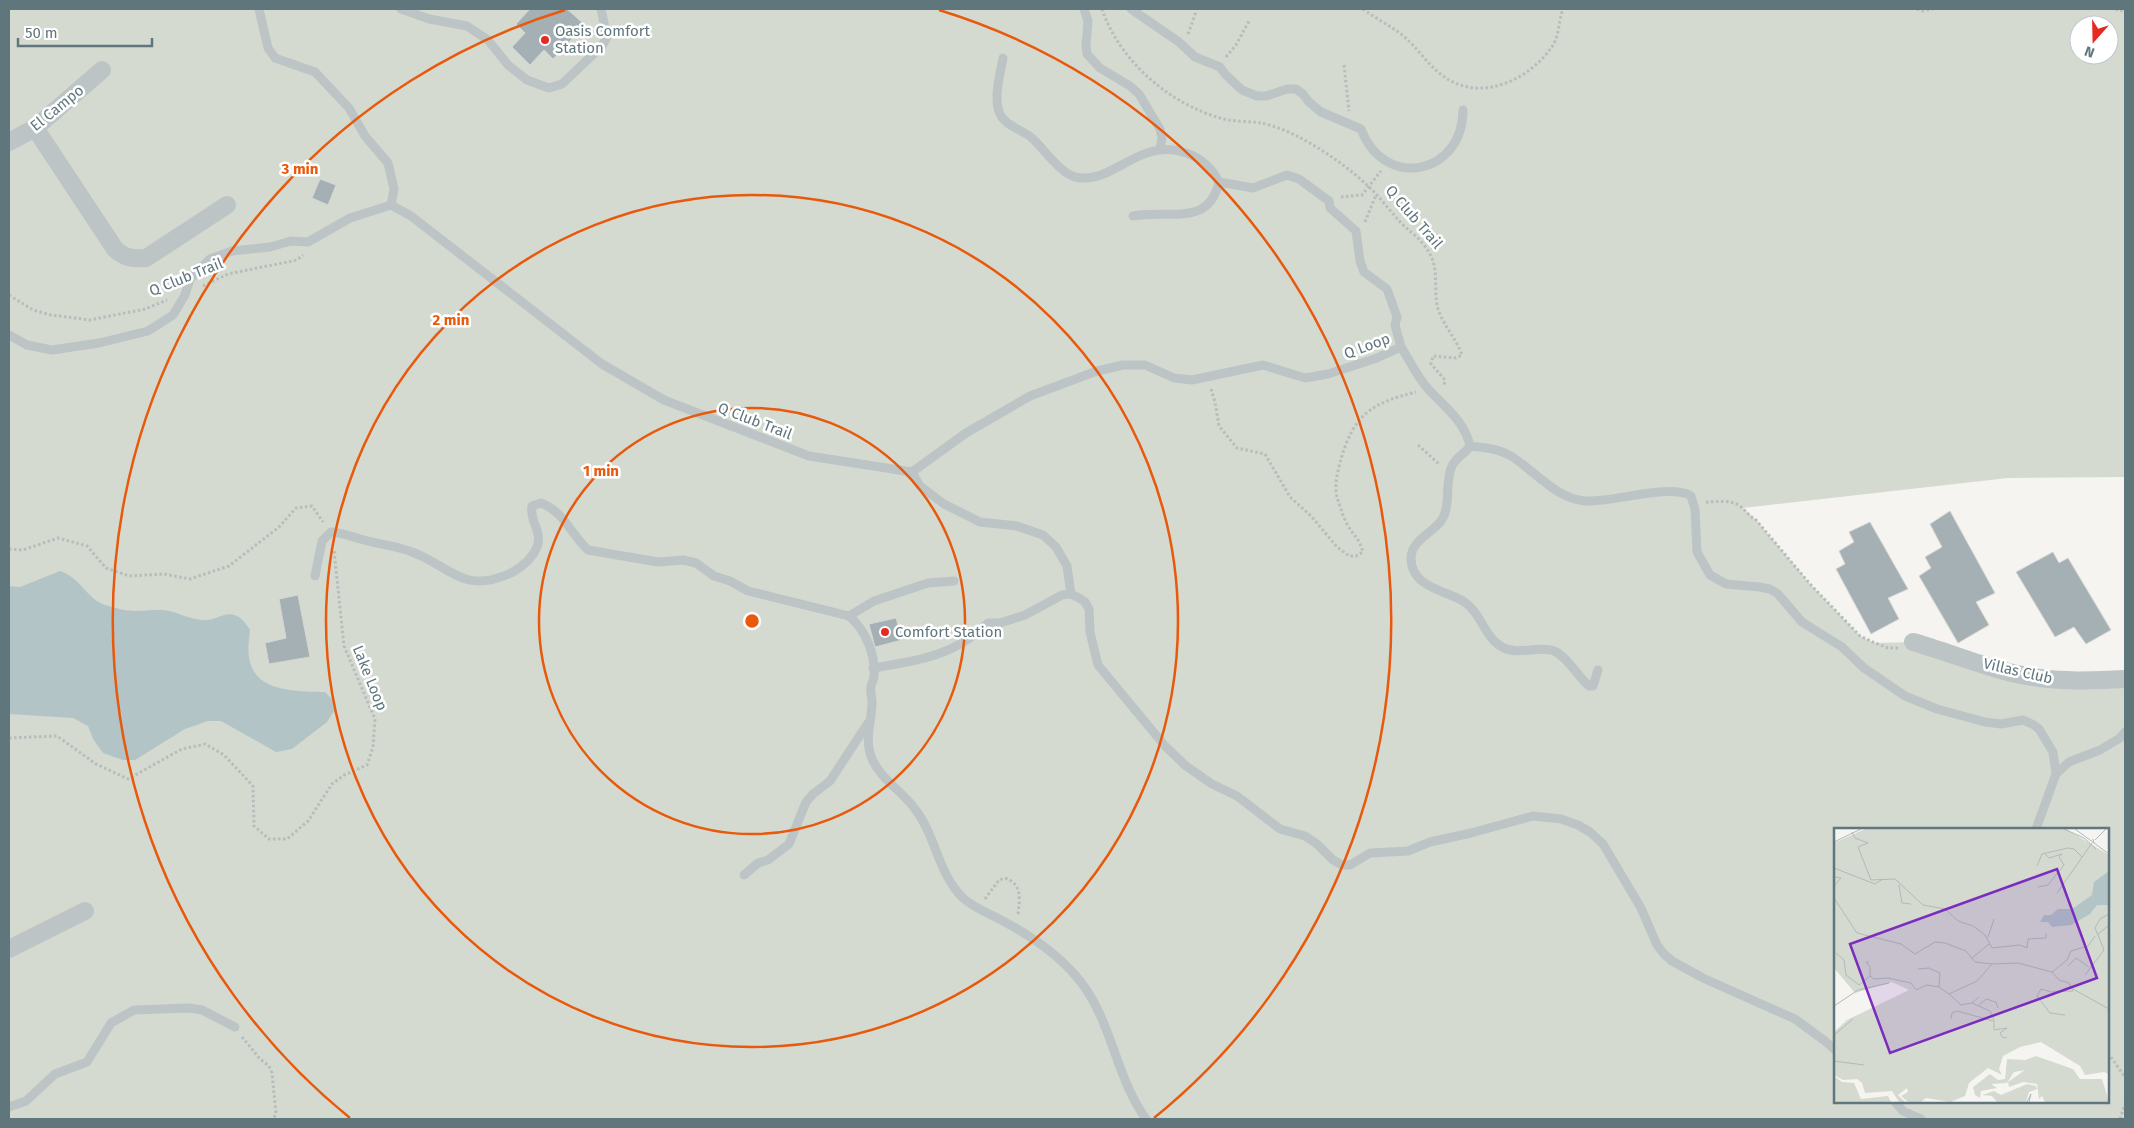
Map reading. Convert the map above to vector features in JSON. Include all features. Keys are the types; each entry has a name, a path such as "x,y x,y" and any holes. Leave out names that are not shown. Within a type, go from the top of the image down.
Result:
{"street":[{"name":"El Campo","path":"9,142 35,128 102,70"},
{"path":"35,128 115,249 122,255 132,259 146,258 227,205"},
{"name":"Villas Club","path":"1913,642 1995,667 2039,678 2072,681 2125,679"},
{"path":"9,949 85,911"}],"lane":[{"path":"9,335 27,345 52,350 99,343 148,331 173,315 185,295 190,279 210,260 232,251 270,247 291,241 308,242 350,218 391,205 394,189 388,163 365,136 349,108 315,72 275,58 268,48 264,36 259,9"},
{"path":"401,9 429,19 467,26 488,40 508,65 527,80 549,88 562,84 602,46 607,37 601,9"},
{"path":"1084,9 1088,21 1086,46 1088,54 1100,68 1130,86 1139,94 1160,129 1162,138 1160,149"},
{"path":"1131,9 1201,60 1220,66 1225,74 1242,90 1257,96 1266,96 1287,89 1296,89 1321,112 1361,130 1365,141 1378,157 1387,164 1405,168 1423,167 1435,163 1450,150 1460,136 1463,110"},
{"path":"1003,58 997,94 999,113 1005,121 1026,132 1056,164 1074,176 1088,176 1109,172 1138,155 1160,149 1172,149 1196,156 1208,165 1219,182 1253,188 1287,175 1299,179 1329,201 1330,208 1356,231 1358,239"},
{"path":"1133,216 1152,213 1189,215 1207,206 1214,198 1219,182"},
{"name":"Q Club Trail","path":"391,205 410,216 602,364 664,400 809,456 912,472"},
{"name":"Q Loop","path":"912,472 966,432 1030,396 1098,371 1123,365 1145,365 1174,378 1192,380 1263,365 1305,378 1328,374 1377,358 1401,347 1395,325 1397,317 1387,289 1364,272 1360,261 1358,239"},
{"path":"1401,347 1429,389 1460,424 1466,433 1470,446"},
{"path":"1470,446 1452,466 1448,482 1445,513 1433,530 1416,544 1412,551 1412,563 1419,577 1432,589 1464,602 1473,609 1491,638 1500,646 1516,651 1553,651 1560,655 1589,686 1593,686 1598,670"},
{"path":"1470,446 1491,449 1510,456 1550,486 1573,498 1586,501 1605,500 1651,492 1686,492 1694,501 1697,552 1710,575 1726,584 1770,589 1778,594 1802,622 1842,647 1864,668 1905,696 1937,709 1986,722 2001,724 2023,720 2034,725 2039,729 2053,752 2056,774"},
{"path":"912,472 920,486 944,504 980,522 1017,526 1043,535 1056,547 1067,566 1071,594"},
{"path":"315,576 322,541 331,532 346,533 367,541 383,543 414,553 459,577 478,582 495,580 523,566 533,556 538,544 539,534 531,512 532,506 541,503 554,509 563,517 579,542 588,550 658,562 684,560 696,563 714,576 754,594 849,616 856,621 871,647 874,676 870,688 872,701 868,741 874,762 890,784 915,808 932,840 947,877 964,899 1027,935 1055,956 1085,987 1102,1018 1128,1090 1146,1119"},
{"path":"849,616 874,601 928,583 954,581"},
{"path":"873,668 934,657 976,634 988,623 1000,623 1025,615 1054,597 1071,594 1085,602 1089,609 1090,632 1098,665 1165,746 1186,766 1212,784 1237,796 1280,829 1305,836 1317,844 1333,860 1350,865 1370,853 1408,851 1430,842 1533,816 1561,819 1578,825 1590,832 1603,844 1641,908 1657,945 1664,954 1672,961 1703,978 1795,1019 1834,1049"},
{"path":"744,875 758,863 768,860 789,844 806,802 830,781 869,720"},
{"path":"2036,828 2056,774 2069,762 2100,750 2120,738 2125,732"},
{"path":"9,1108 26,1101 56,1074 86,1062 111,1023 134,1010 189,1008 202,1010 235,1027"},
{"path":"1896,1103 1903,1111 1921,1119"}],"path":[{"name":"Q Club Trail","path":"1102,9 1108,28 1122,50 1150,79 1192,108 1221,119 1263,123 1296,136 1337,161 1370,187 1401,224 1423,244 1435,262 1437,305 1462,355 1456,358 1433,356 1431,364 1445,380 1445,386 1392,398 1373,407 1359,419 1347,437 1337,472 1336,494 1348,526 1360,539 1363,552 1356,556 1349,556 1337,547 1310,516 1290,497 1265,454 1237,448 1219,426 1211,389 1192,380"},
{"path":"1363,9 1402,35 1445,77 1469,88 1492,87 1514,80 1535,65 1552,48 1559,33 1563,9"},
{"path":"1917,9 1922,11 1934,9"},
{"path":"2116,9 2118,11 2125,10"},
{"path":"1183,46 1196,12"},
{"path":"1220,66 1236,45 1248,22"},
{"path":"1344,65 1350,124"},
{"path":"1329,201 1362,195 1387,164"},
{"path":"1358,239 1376,195"},
{"name":"Q Club Trail","path":"9,295 33,310 51,316 90,320 145,309 160,302 185,295 228,274 297,260 307,252 308,242"},
{"path":"1418,445 1438,462 1448,482"},
{"path":"1694,501 1732,502 1742,508 1747,515 1756,520 1810,584 1860,636 1888,648 1899,648 1913,642"},
{"name":"Lake Loop","path":"9,550 23,550 58,538 87,546 106,568 129,576 164,574 190,579 228,566 279,527 296,508 312,506 331,532 337,568 344,646 375,719 373,747 366,765 344,775 332,784 308,821 287,839 269,839 254,826 253,786 224,755 205,744 182,749 128,779 96,764 57,736 9,738"},
{"path":"979,908 999,880 1005,878 1011,880 1018,888 1020,897 1017,919 1027,935"},
{"path":"235,1027 260,1059 270,1066 276,1114 273,1119"},
{"path":"2109,1054 2125,1077"},
{"path":"2120,1119 2125,1104"}],"shaded area":[{"path":"9,9 2125,9 2125,477 2008,478 1743,508 1756,520 1810,584 1860,636 1875,643 1913,642 1995,667 2125,679 2125,1119 9,1119"},
{"path":"60,571 73,578 94,598 105,605 132,611 163,610 193,619 204,620 228,614 237,616 243,620 250,630 249,658 254,672 261,680 281,688 325,692 332,699 334,711 327,722 292,749 276,752 221,721 208,721 185,729 135,760 123,760 103,753 93,739 88,726 73,718 9,714 9,586 20,587"}],"building":[{"name":"Oasis Comfort Station","path":"530,9 567,9 585,25 553,59 544,50 530,65 512,47 525,33 516,24"},
{"path":"320,179 336,185 328,205 312,198"},
{"path":"1950,511 1995,593 1976,602 1989,625 1958,643 1919,576 1931,568 1925,557 1942,547 1930,524"},
{"path":"1870,522 1908,589 1888,598 1899,619 1871,634 1836,569 1845,564 1839,551 1854,542 1849,532"},
{"path":"2053,552 2059,563 2068,558 2111,630 2086,644 2074,627 2055,637 2016,572"},
{"path":"298,595 310,657 269,664 265,643 286,638 279,599"},
{"name":"Comfort Station","path":"896,618 902,640 875,647 869,624"}],"place":[{"name":"Oasis Comfort Station","path":"545,40"},
{"name":"Comfort Station","path":"885,632"}]}
